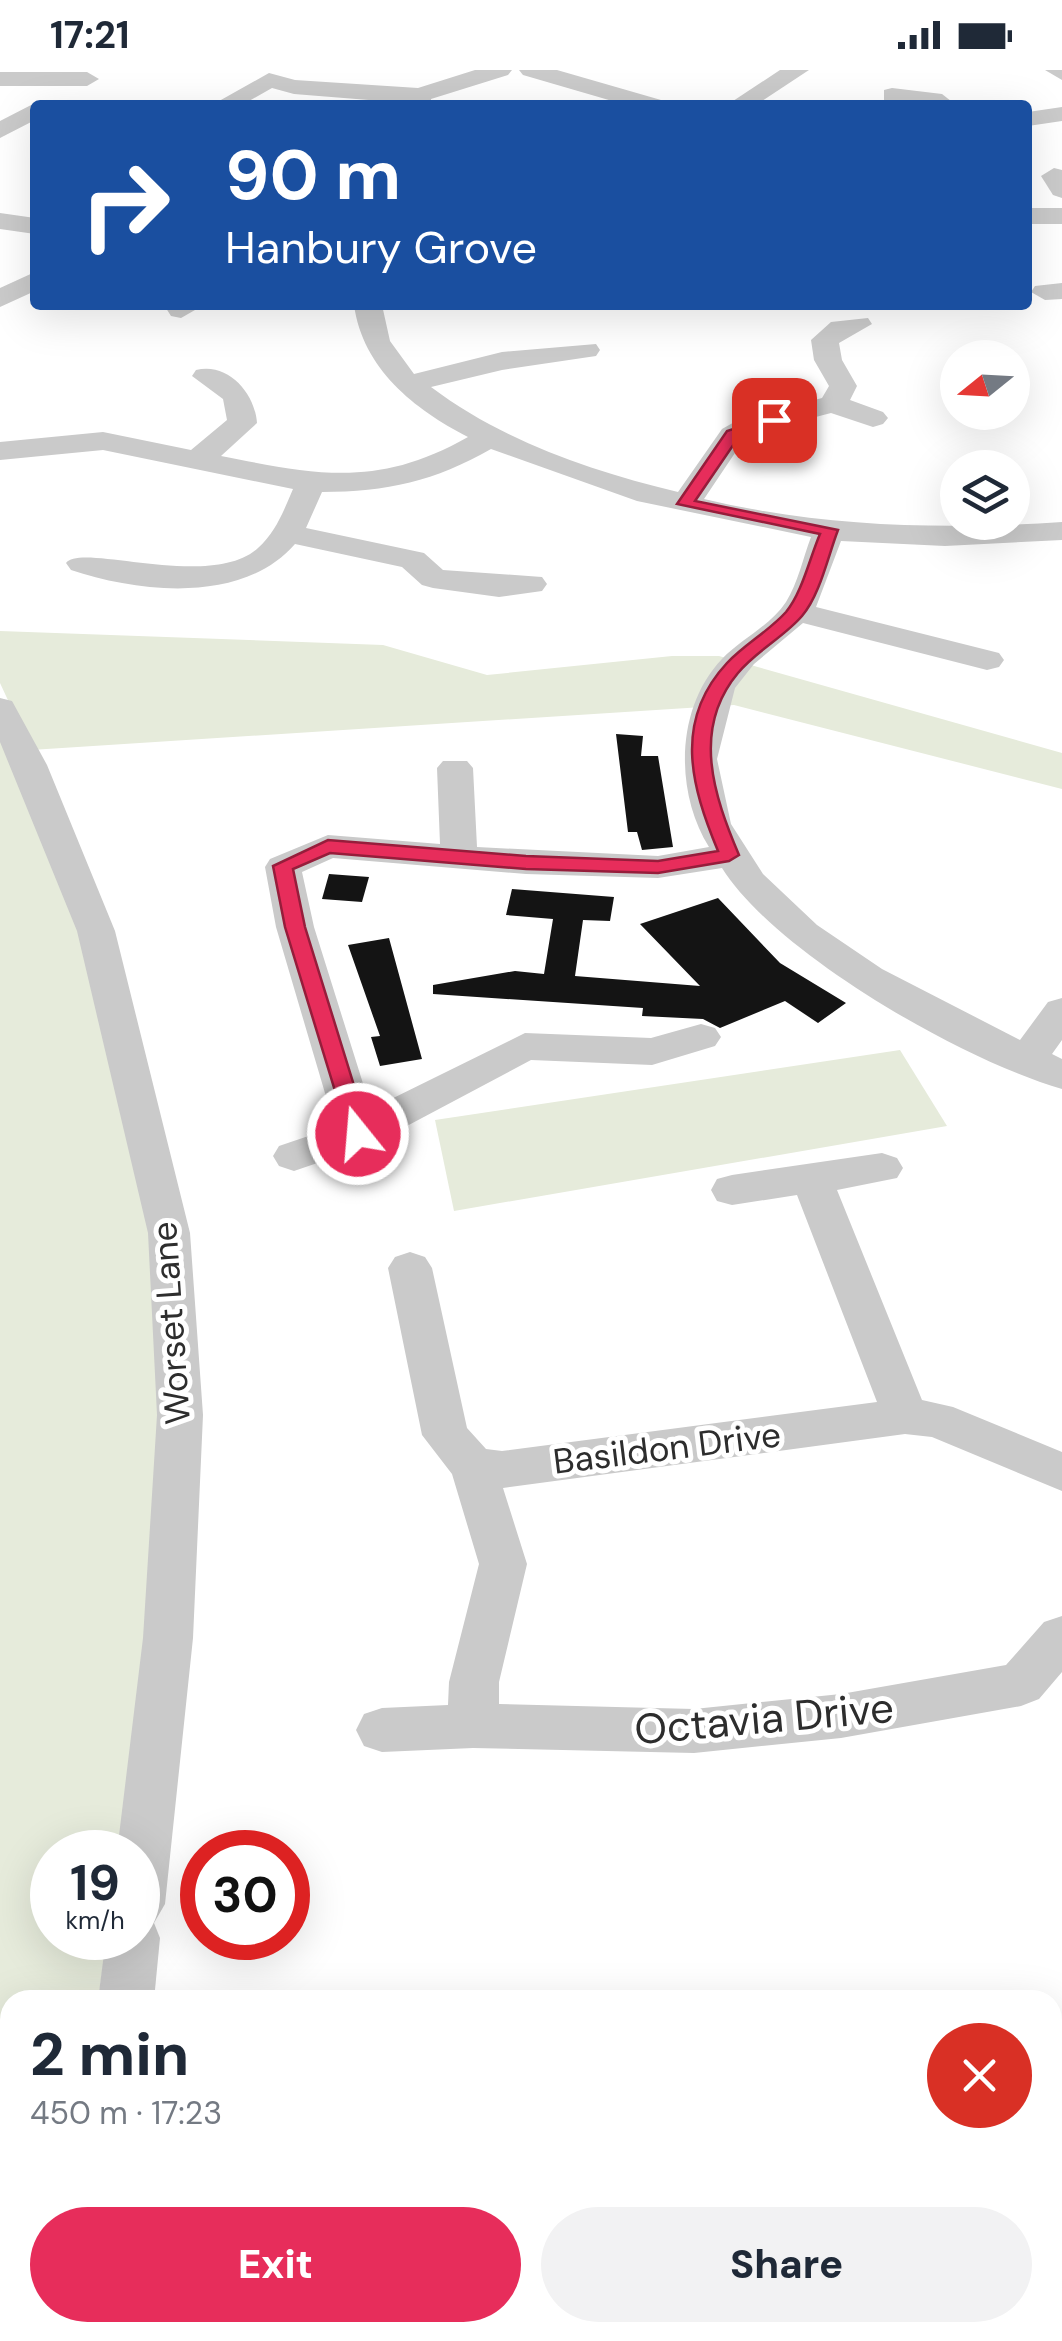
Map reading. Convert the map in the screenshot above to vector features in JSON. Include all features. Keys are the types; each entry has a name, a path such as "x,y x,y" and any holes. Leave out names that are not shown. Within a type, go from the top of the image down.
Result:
{"street":[{"path":"230,100 259,75 294,87 419,100 500,70"},
{"path":"531,70 635,100"},
{"path":"747,100 797,70"},
{"path":"0,79 95,75"},
{"path":"52,100 95,75"},
{"path":"0,88 30,107"},
{"path":"892,95 936,100"},
{"path":"0,131 30,113"},
{"path":"1032,118 1062,114"},
{"path":"1032,216 1062,215"},
{"path":"0,221 30,225"},
{"path":"0,299 30,283"},
{"path":"370,317 388,361 408,384 492,436 570,470 685,504 829,530 932,537 1062,531"},
{"path":"832,404 843,386 810,338 858,324"},
{"path":"408,384 502,361 598,348"},
{"path":"196,461 242,423 242,403 217,381 262,378"},
{"path":"685,504 732,435 748,426 832,404 873,418"},
{"path":"0,451 103,441 311,483 360,483 434,469 492,436"},
{"path":"99,575 225,579 258,563 288,533 311,483"},
{"path":"829,530 796,612 734,666 719,686 709,712 699,754 705,796 729,855 779,916 861,974 938,1021 1044,1068 1062,1011"},
{"path":"288,533 413,560 434,578 511,591"},
{"path":"796,612 986,660"},
{"name":"Worset Lane","path":"0,708 29,765 96,931 169,1233 180,1414 168,1638 146,1830"},
{"path":"455,768 459,857"},
{"path":"358,1134 295,927 283,866 328,846 658,867 729,855"},
{"path":"294,1156 358,1134 526,1046 652,1052 701,1037"},
{"path":"732,1190 882,1168"},
{"path":"811,1178 905,1416"},
{"path":"410,1268 444,1435 473,1466 502,1564 498,1598 474,1682 473,1726"},
{"name":"Basildon Drive","path":"473,1466 502,1470 905,1416 937,1420 1062,1472"},
{"name":"Octavia Drive","path":"382,1730 473,1726 694,1732 913,1706 1022,1684 1062,1637"},
{"path":"127,1990 131,1960"}],"green space":[{"path":"0,631 383,645 487,675 672,656 719,656 1062,753 1062,789 734,705 31,750 0,683"},
{"path":"0,731 83,936 152,1241 173,1408 149,1643 122,1830 30,1830 30,1960 104,1960 99,1990 0,1990"},
{"path":"900,1050 947,1126 454,1211 435,1120"}],"building":[{"path":"616,734 643,736 641,756 658,756 673,847 642,850 637,832 628,832"},
{"path":"329,874 369,877 362,902 322,899"},
{"path":"512,889 614,897 610,921 583,920 575,976 700,986 640,924 718,898 780,963 846,1003 818,1023 785,1001 720,1028 703,1019 642,1016 643,1008 433,994 433,985 515,971 544,974 553,919 506,915"},
{"path":"389,938 422,1059 380,1066 371,1037 380,1036 348,945"}],"route":[{"path":"358,1134 295,927 283,866 328,846 526,862 658,867 729,855 705,796 699,754 709,712 719,686 734,666 796,612 829,530 685,504 732,435 748,426 774,420"}]}
